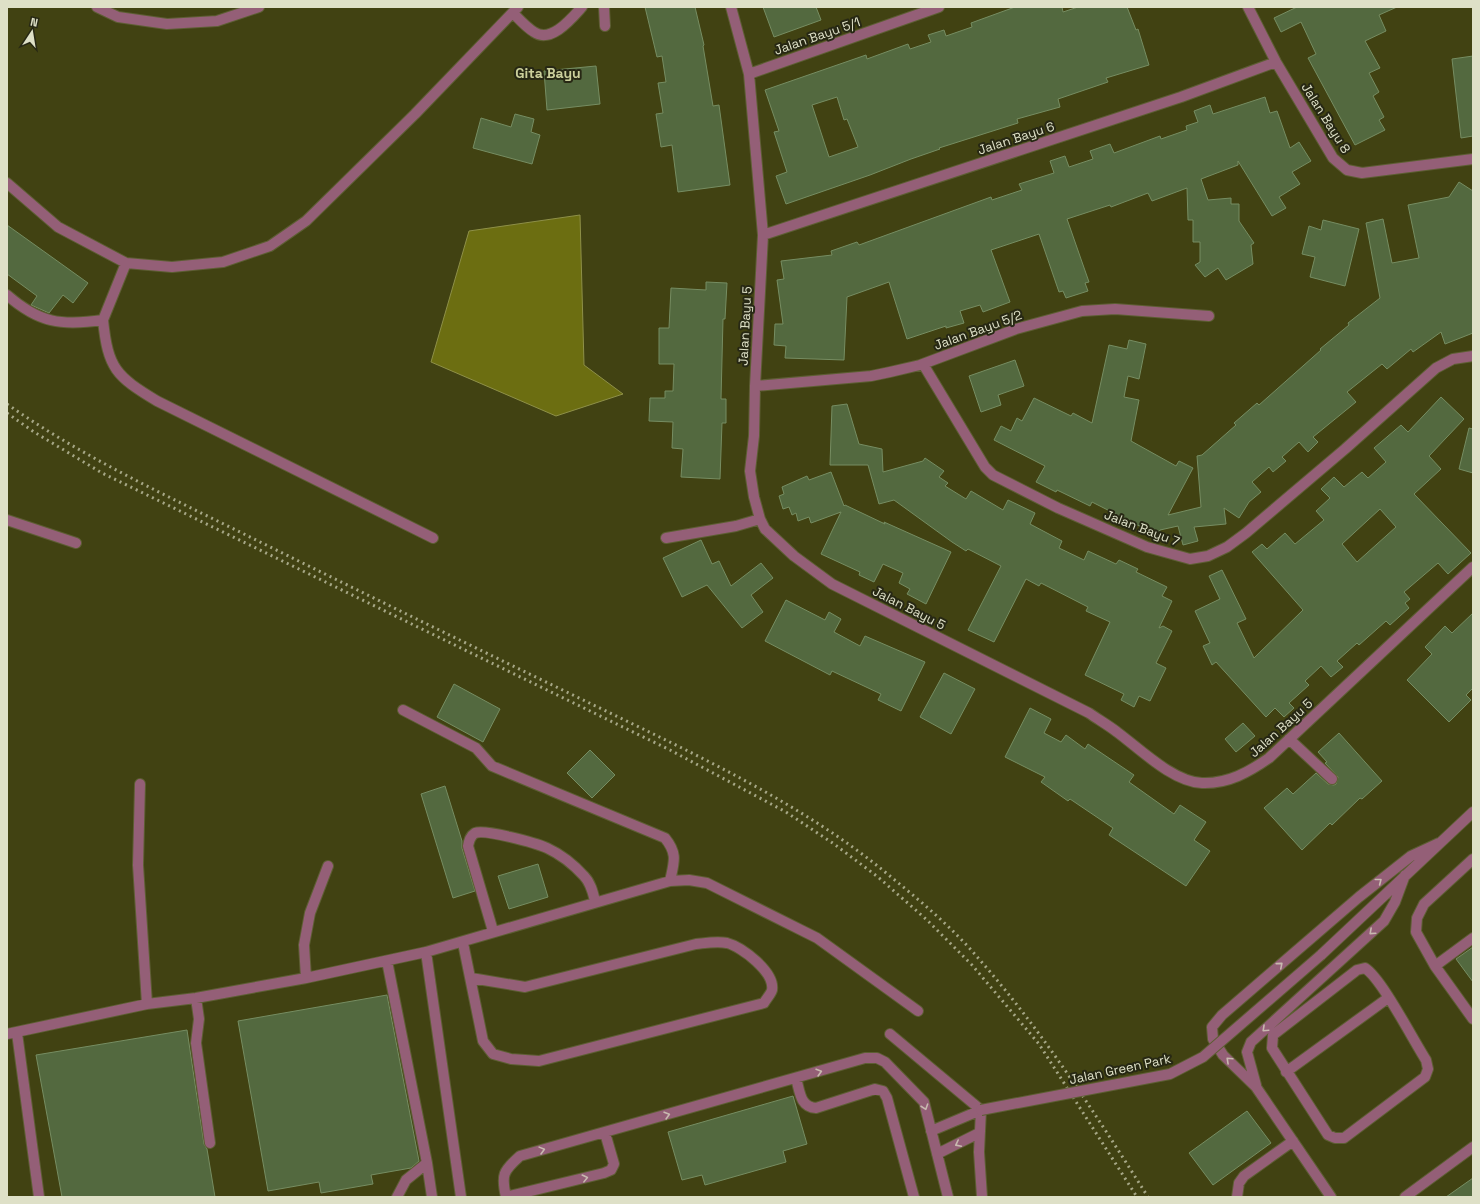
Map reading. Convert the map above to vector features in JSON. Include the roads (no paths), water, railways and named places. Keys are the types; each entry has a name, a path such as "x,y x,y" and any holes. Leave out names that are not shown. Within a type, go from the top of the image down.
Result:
{"street":[{"path":"97,7 118,17 168,24 217,22 259,7"},
{"path":"7,183 58,227 126,263 172,267 223,262 270,246 306,221 415,114 515,10 535,33 547,34 562,28 582,7"},
{"path":"604,7 605,26"},
{"name":"Jalan Bayu 5","path":"730,7 749,74 763,235 755,386 754,436 750,471 754,497 760,519 765,529 794,556 832,584 1089,714 1115,730 1154,762 1178,776 1202,783 1226,781 1248,773 1269,758 1473,567"},
{"name":"Jalan Bayu 5/1","path":"749,74 939,7"},
{"name":"Jalan Bayu 8","path":"1248,7 1276,62 1333,158 1347,170 1362,173 1473,159"},
{"name":"Jalan Bayu 6","path":"763,235 1180,98 1276,62"},
{"path":"126,263 103,320 105,344 113,367 129,384 157,401 433,538"},
{"path":"7,295 23,310 47,320 76,324 103,320"},
{"name":"Jalan Bayu 5/2","path":"755,386 870,376 923,364 1016,329 1082,311 1115,309 1209,316"},
{"name":"Jalan Bayu 7","path":"923,364 986,468 994,475 1058,508 1147,547 1190,559 1208,556 1227,547 1246,533 1345,449 1436,368 1453,359 1473,356"},
{"path":"666,538 736,526 760,519"},
{"path":"7,520 76,543"},
{"path":"403,710 476,748 492,766 665,838 673,848 674,861 670,881"},
{"path":"1289,740 1332,779"},
{"path":"140,784 138,866 147,1004"},
{"name":"Jalan Green Park","path":"931,1131 981,1110 1170,1074 1203,1057 1321,956 1473,812"},
{"path":"493,931 468,846 469,838 478,832 495,834 546,848 555,852 585,877 591,886 596,901"},
{"path":"1331,1197 1256,1087 1223,1055 1213,1039 1212,1027 1222,1015 1359,897 1411,856 1439,843"},
{"path":"1471,1012 1435,966 1416,932 1417,918 1424,904 1473,859"},
{"path":"306,978 304,945 310,913 328,866"},
{"path":"1256,1087 1247,1052 1251,1042 1284,1010 1384,921 1395,902 1405,875"},
{"path":"39,1197 12,1033 147,1004 196,998 306,978 426,952 463,943 493,931 670,881 689,880 707,883 817,938 918,1011"},
{"path":"1435,966 1473,938"},
{"path":"463,943 483,1041 493,1054 511,1059 539,1061 764,1003 772,990 770,977 748,953 728,943 714,942 696,944 525,987 471,978"},
{"path":"426,952 461,1197"},
{"path":"387,961 427,1163 432,1197"},
{"path":"1365,968 1371,972 1426,1060 1428,1069 1425,1077 1344,1138 1335,1138 1328,1134 1286,1072 1272,1048 1272,1035 1291,1020 1357,970 1365,968"},
{"path":"196,998 200,1019 196,1043 210,1143"},
{"path":"1286,1072 1388,998"},
{"path":"1284,1010 1291,1020"},
{"path":"890,1034 981,1110 979,1133 982,1197"},
{"path":"605,1133 614,1164 611,1170 506,1197 502,1180 508,1167 520,1156 865,1058 877,1058 886,1062 924,1102 948,1197"},
{"path":"796,1078 804,1103 808,1108 816,1108 875,1089 884,1091 914,1197"},
{"path":"937,1154 979,1133"},
{"path":"1237,1197 1239,1184 1244,1176 1293,1141"},
{"path":"1405,1197 1471,1151"},
{"path":"397,1197 406,1180 427,1163"}],"railway":[{"path":"7,404 64,441 123,474 715,765 787,804 821,825 885,872 922,903 969,947 1003,987 1047,1045 1109,1136 1148,1197"},
{"path":"7,413 34,432 102,473 670,750 786,812 834,844 878,877 927,920 972,965 1039,1044 1137,1197"}],"district":[{"name":"Gita Bayu","path":"548,73"}]}
